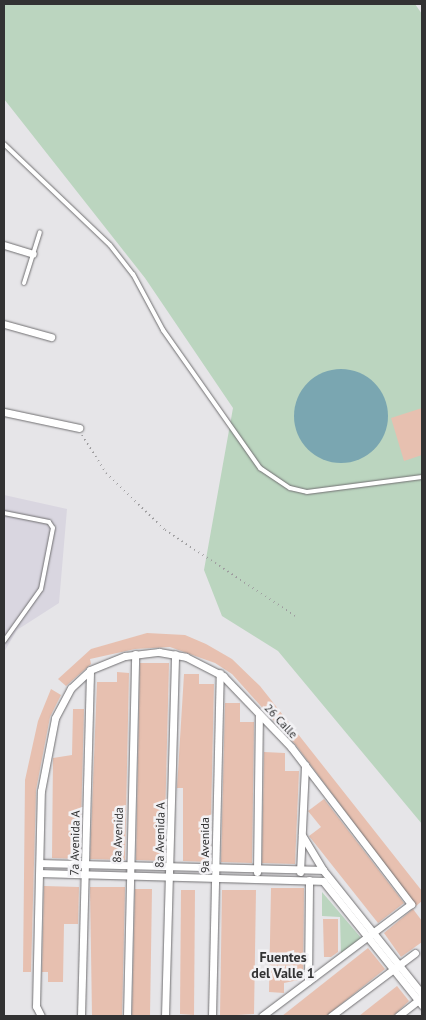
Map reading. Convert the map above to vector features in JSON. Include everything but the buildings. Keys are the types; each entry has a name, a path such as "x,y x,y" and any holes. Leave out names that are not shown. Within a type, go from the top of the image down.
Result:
{"street":[{"path":"4,245 33,254"},
{"path":"4,324 51,337"},
{"path":"4,412 79,428"},
{"name":"26 Calle","path":"90,670 135,654 175,654 220,673 305,765 411,904 376,932"},
{"name":"8a Avenida","path":"126,1016 135,654"},
{"name":"8a Avenida A","path":"165,1016 175,654"},
{"path":"40,1016 36,1006 40,952 41,791 48,742 62,701 90,670"},
{"name":"7a Avenida A","path":"81,1016 90,670"},
{"name":"9a Avenida","path":"212,1016 220,673"},
{"path":"257,878 259,714"},
{"path":"300,879 305,765"},
{"path":"302,835 323,870 376,932 397,966 421,999 398,1016"},
{"path":"40,863 323,870"},
{"path":"41,873 300,879 325,883 397,966"},
{"path":"308,980 309,880"},
{"path":"262,1016 308,980 376,932"},
{"path":"332,1016 414,953"}],"lane":[{"path":"4,144 110,246 133,274 163,330 260,468 290,488 307,492 422,477"},
{"path":"24,283 40,232"},
{"path":"4,512 49,522 53,528 41,589 4,640"}],"path":[{"path":"79,428 87,448 106,473 158,524 297,617"}],"shaded area":[{"path":"4,495 67,509 59,603 17,630 4,652"}],"green space":[{"path":"4,4 415,4 422,14 422,824 278,651 222,616 204,570 233,408 145,278 4,99"},
{"path":"322,892 362,939 341,955 340,917 322,916"}],"water":[{"path":"341,369 359,372 374,383 385,398 388,416 385,434 374,449 359,460 341,463 323,460 308,449 297,434 294,416 297,398 308,383 323,372"}],"district":[{"name":"Fuentes del Valle 1","path":"283,966"}]}
